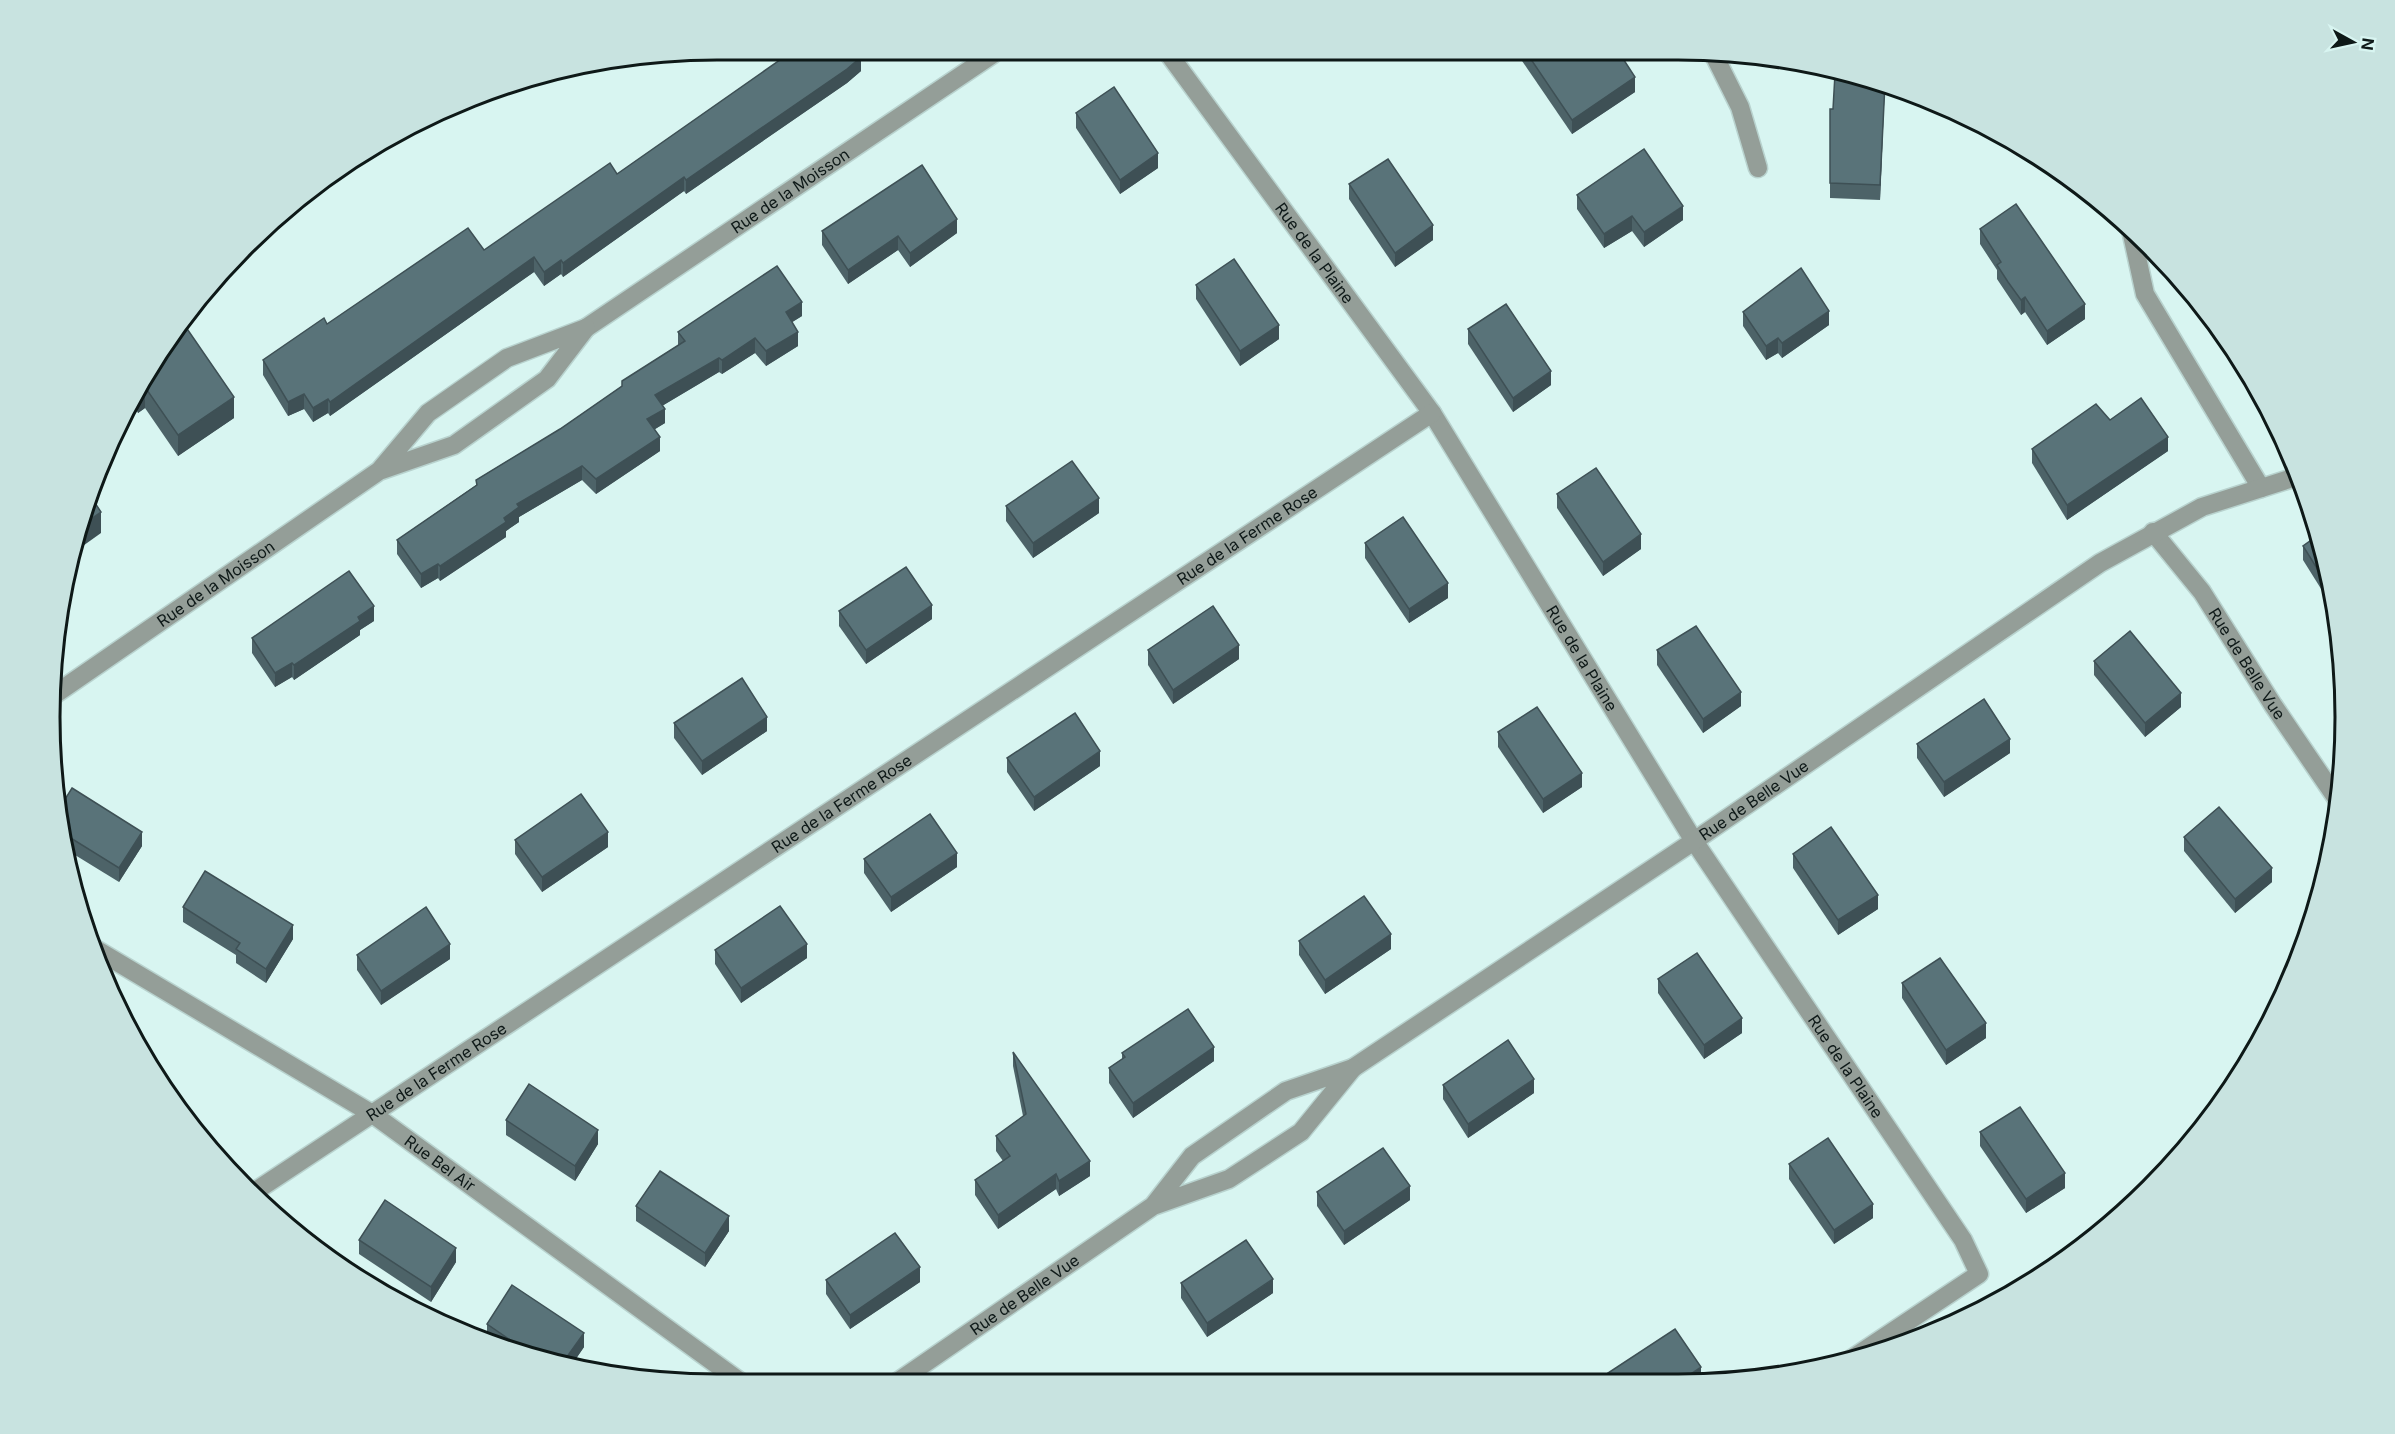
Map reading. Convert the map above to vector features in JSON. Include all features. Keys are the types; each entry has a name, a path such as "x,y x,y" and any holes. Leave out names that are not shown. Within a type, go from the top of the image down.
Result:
{"street":[{"name":"Rue de la Moisson","path":"61,690 379,471 428,413 507,358 586,328 984,60"},
{"name":"Rue de la Plaine","path":"1173,60 1432,413 1694,841 1963,1240 1979,1274 1875,1344"},
{"path":"1717,61 1740,107 1758,168"},
{"path":"2134,244 2145,294 2261,488"},
{"name":"Rue de la Moisson","path":"379,471 454,445 547,379 586,328"},
{"name":"Rue de la Ferme Rose","path":"259,1189 374,1115 1432,413"},
{"name":"Rue de Belle Vue","path":"1153,1206 1192,1156 1286,1091 1353,1068 1694,841 2100,563 2202,507 2290,479"},
{"name":"Rue de Belle Vue","path":"2153,532 2202,592 2273,705 2331,790"},
{"name":"Rue Bel Air","path":"105,955 374,1115 730,1374"},
{"name":"Rue de Belle Vue","path":"909,1374 1153,1206 1229,1179 1301,1132 1353,1068"}],"building":[{"path":"780,60 858,60 686,180 684,177 563,263 561,260 544,272 534,257 330,402 328,399 313,408 304,394 288,402 263,360 324,318 327,324 468,228 484,250 610,163 617,174"},
{"path":"1531,60 1624,60 1635,77 1572,120"},
{"path":"1835,79 1884,94 1880,185 1830,183 1830,109 1833,109"},
{"path":"1114,87 1158,153 1120,180 1076,113"},
{"path":"1644,149 1683,206 1644,232 1632,216 1604,234 1577,195"},
{"path":"1388,159 1433,225 1395,253 1349,184"},
{"path":"922,165 957,219 910,253 898,236 848,270 822,231"},
{"path":"2016,204 2085,304 2047,331 2025,297 2021,300 2008,282 1997,265 2001,262 1980,229"},
{"path":"1234,259 1279,325 1240,351 1196,285"},
{"path":"777,266 802,302 786,312 798,332 766,351 755,338 722,360 719,358 655,395 665,409 647,419 660,437 596,479 582,466 517,504 519,507 504,518 506,522 440,566 438,564 421,574 397,540 477,485 476,480 560,429 622,386 622,381 685,341 678,332"},
{"path":"1801,268 1829,311 1782,343 1778,338 1766,346 1743,312"},
{"path":"1506,304 1551,371 1513,398 1468,329"},
{"path":"187,329 234,397 178,435 147,390"},
{"path":"2141,398 2168,437 2067,505 2032,449 2096,404 2110,420"},
{"path":"1072,461 1099,498 1033,543 1006,506"},
{"path":"1596,468 1641,534 1603,562 1557,494"},
{"path":"96,504 101,512 91,519"},
{"path":"1403,517 1448,583 1409,609 1365,543"},
{"path":"2311,540 2318,570 2303,546"},
{"path":"906,567 932,605 866,650 839,611"},
{"path":"349,571 374,606 358,617 360,621 294,665 292,663 275,673 252,638"},
{"path":"1213,606 1239,645 1173,690 1148,650"},
{"path":"1696,626 1741,692 1703,719 1657,650"},
{"path":"2130,631 2181,693 2145,723 2094,661"},
{"path":"742,678 767,717 702,761 674,723"},
{"path":"1984,699 2010,739 1944,782 1917,744"},
{"path":"1537,707 1582,773 1543,799 1498,732"},
{"path":"1075,713 1100,751 1034,797 1007,758"},
{"path":"72,788 142,832 119,868 72,839 65,799"},
{"path":"581,794 608,832 542,877 515,840"},
{"path":"2219,807 2272,868 2235,899 2184,837"},
{"path":"930,814 957,853 891,897 864,859"},
{"path":"1831,827 1878,895 1838,920 1793,854"},
{"path":"205,871 293,925 266,969 236,949 240,943 183,907"},
{"path":"1364,896 1391,934 1325,980 1299,941"},
{"path":"780,906 807,944 741,988 715,950"},
{"path":"426,907 450,944 381,991 357,955"},
{"path":"1697,953 1742,1018 1704,1045 1658,979"},
{"path":"1940,958 1986,1023 1946,1050 1902,983"},
{"path":"1188,1009 1214,1047 1133,1103 1109,1068 1125,1057 1122,1053"},
{"path":"1508,1040 1534,1079 1468,1124 1443,1085"},
{"path":"1013,1052 1090,1161 1059,1181 1056,1174 998,1215 975,1180 1010,1156 996,1136 1026,1114"},
{"path":"529,1084 598,1130 575,1166 506,1120"},
{"path":"2020,1107 2065,1173 2026,1199 1980,1132"},
{"path":"1828,1138 1873,1204 1834,1230 1789,1164"},
{"path":"1383,1148 1410,1186 1344,1231 1317,1192"},
{"path":"660,1171 729,1216 705,1253 636,1206"},
{"path":"385,1200 456,1248 431,1287 359,1240"},
{"path":"895,1233 920,1267 850,1315 826,1280"},
{"path":"1246,1240 1273,1279 1207,1323 1181,1283"},
{"path":"512,1285 584,1333 567,1356 511,1341 487,1324"},
{"path":"1675,1329 1701,1367 1691,1374 1608,1373"}]}
